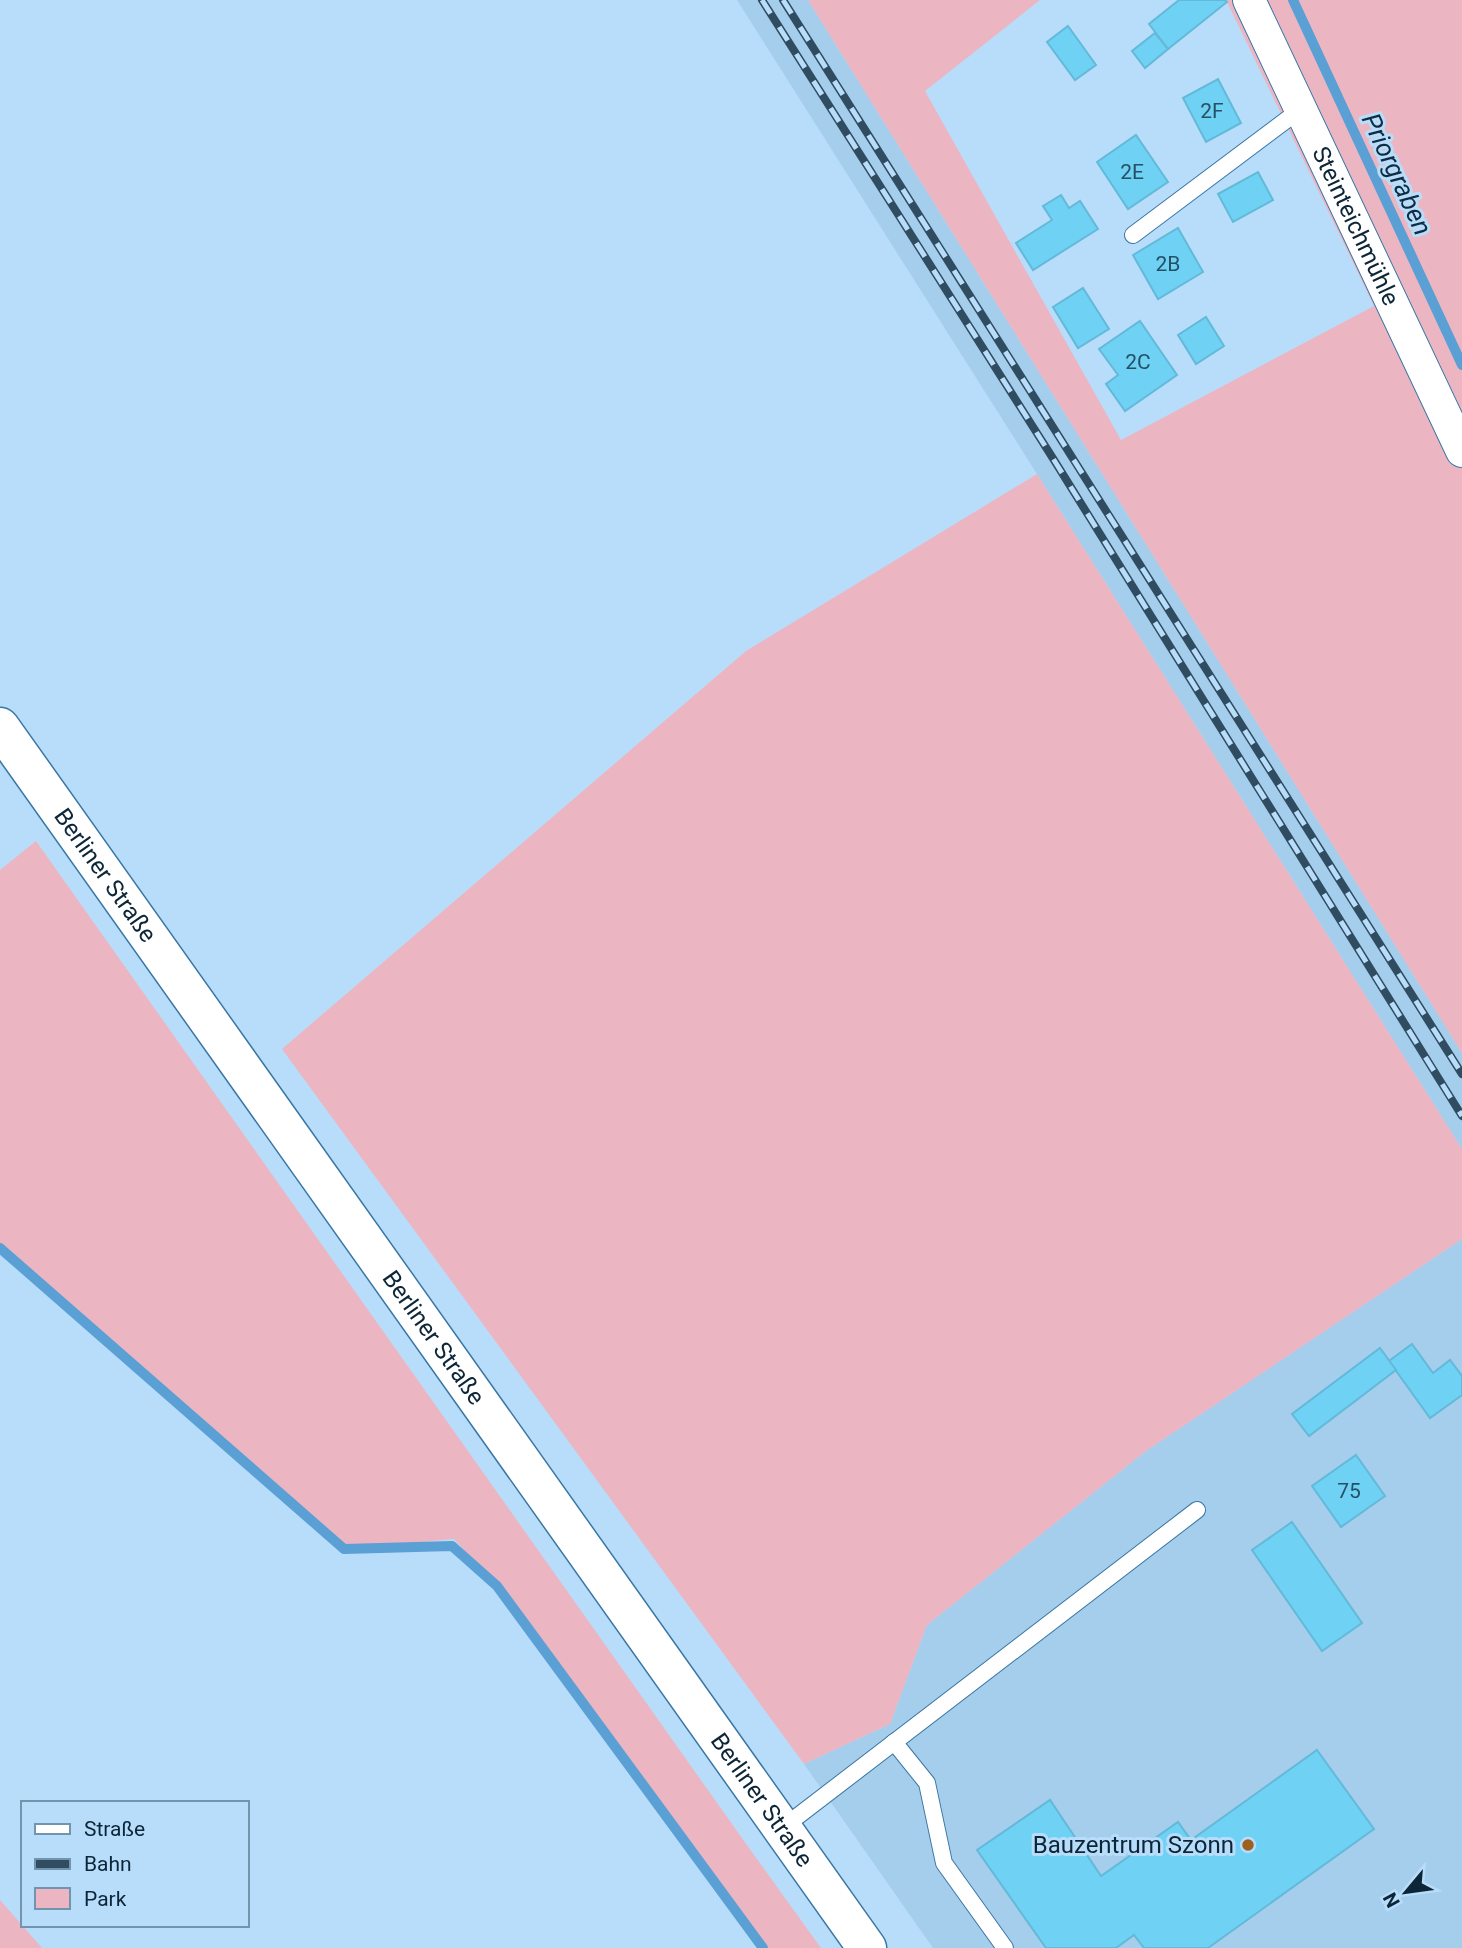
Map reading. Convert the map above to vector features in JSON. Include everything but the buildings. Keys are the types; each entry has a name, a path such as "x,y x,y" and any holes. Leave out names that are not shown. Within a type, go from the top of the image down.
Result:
{"main road":[{"name":"Berliner Straße","path":"0,727 867,1948"}],"street":[{"name":"Steinteichmühle","path":"1249,0 1462,451"}],"lane":[{"path":"1133,234 1301,109"},
{"path":"781,1829 1198,1510"},
{"path":"894,1742 927,1783 944,1863 1005,1948"}],"shaded area":[{"path":"737,0 808,0 1462,1053 1462,1149 1037,474"},
{"path":"1462,1239 1462,1948 933,1948 804,1764 890,1724 927,1625 1146,1451"}],"green space":[{"path":"808,0 1040,0 925,91 1121,440 1374,306 1226,0 1462,0 1462,1053"},
{"path":"1037,474 1462,1149 1462,1239 1146,1451 927,1625 890,1724 804,1764 282,1049 746,651"},
{"path":"36,841 821,1948 763,1948 497,1586 454,1539 344,1549 0,1244 0,870"},
{"path":"0,1900 42,1948 0,1948"}],"waterway":[{"name":"Priorgraben","path":"1293,0 1462,365"},
{"path":"0,1248 344,1549 452,1546 497,1586 763,1948"}],"railway":[{"path":"762,0 1054,460 1462,1116"},
{"path":"783,0 1462,1074"}],"place":[{"name":"Bauzentrum Szonn","path":"1248,1845"}]}
